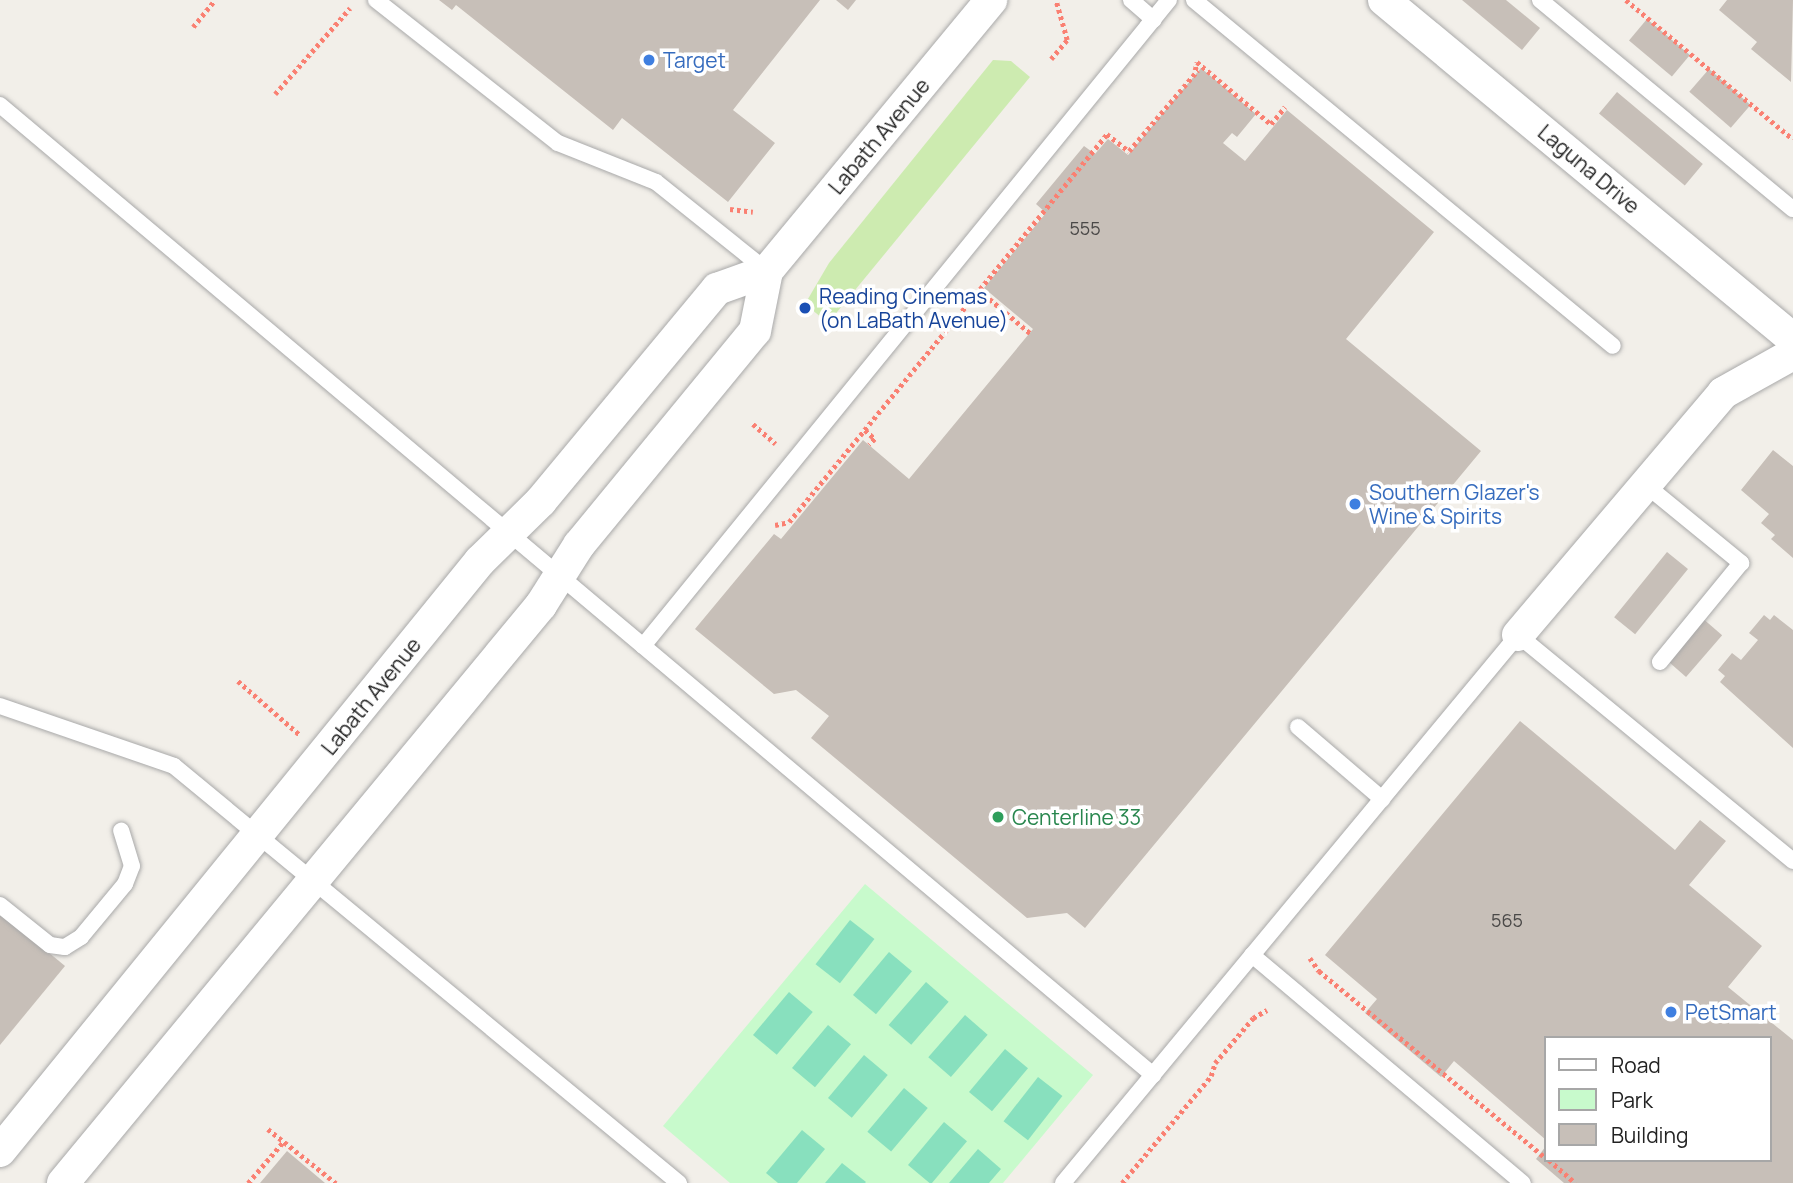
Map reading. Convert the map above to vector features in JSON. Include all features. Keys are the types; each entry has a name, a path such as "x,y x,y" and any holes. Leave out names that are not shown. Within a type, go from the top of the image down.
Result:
{"street":[{"name":"Labath Avenue","path":"63,1183 537,609 579,545 755,331 766,271 990,0"},
{"name":"Laguna Drive","path":"1384,0 1793,339"},
{"name":"Labath Avenue","path":"0,1151 480,561 541,501 717,289 766,271"},
{"path":"1518,635 1647,486 1723,393 1793,354"}],"lane":[{"path":"376,0 558,144 656,182 766,271"},
{"path":"1130,0 1154,20"},
{"path":"643,646 1169,0"},
{"path":"1194,0 1613,346"},
{"path":"1540,0 1793,209"},
{"path":"0,106 1153,1075"},
{"path":"1647,486 1741,563 1660,662"},
{"path":"1063,1183 1518,635 1793,862"},
{"path":"0,706 174,766 679,1183"},
{"path":"1298,727 1382,799"},
{"path":"0,905 50,945 65,947 81,937 125,884 132,866 121,831"},
{"path":"1252,955 1523,1183"}],"path":[{"path":"193,27 215,0"},
{"path":"1626,0 1793,139"},
{"path":"1051,59 1067,40 1056,1"},
{"path":"275,94 350,8"},
{"path":"771,530 777,523 789,522 1068,185 1107,134 1129,151 1197,70 1197,62 1271,124 1287,105 1297,113"},
{"path":"718,202 729,209 753,212"},
{"path":"979,290 1030,333"},
{"path":"864,430 875,439 869,446"},
{"path":"238,681 299,734"},
{"path":"1310,957 1319,971 1545,1157"},
{"path":"1122,1183 1211,1076 1215,1063 1253,1018 1267,1010"},
{"path":"268,1129 335,1183"},
{"path":"248,1183 284,1141"},
{"path":"1551,1162 1575,1183"}],"green space":[{"path":"993,60 1011,61 1030,77 828,323 805,304 829,263"},
{"path":"865,884 1093,1075 1003,1183 730,1183 663,1126"},
{"path":"850,920 874,939 840,983 816,964"},
{"path":"889,952 912,971 876,1014 853,995"},
{"path":"926,982 949,1002 911,1045 889,1025"},
{"path":"789,992 813,1012 777,1055 753,1035"},
{"path":"965,1015 988,1035 951,1077 928,1057"},
{"path":"828,1025 851,1044 815,1087 792,1068"},
{"path":"1005,1049 1028,1068 992,1111 969,1092"},
{"path":"864,1055 888,1075 852,1118 828,1098"},
{"path":"1038,1077 1062,1096 1028,1140 1004,1121"},
{"path":"904,1088 928,1108 891,1152 867,1132"},
{"path":"944,1122 967,1141 932,1183 908,1165"},
{"path":"802,1130 825,1149 797,1183 778,1183 766,1173"},
{"path":"978,1149 1001,1169 989,1183 949,1183"},
{"path":"842,1163 866,1182 825,1183"}],"building":[{"name":"Target","path":"439,0 820,0 733,110 775,143 728,202 622,118 613,130 456,5 452,10"},
{"path":"836,0 856,0 848,10"},
{"path":"1462,0 1506,0 1540,28 1522,50"},
{"path":"1727,0 1793,0 1791,82 1751,49 1757,42 1719,10"},
{"path":"1647,19 1690,55 1672,76 1629,40"},
{"path":"1201,68 1256,114 1237,137 1232,133 1223,143 1245,161 1287,110 1434,232 1346,339 1481,451 1085,928 1067,913 1027,918 811,738 829,716 796,690 774,694 695,629 774,534 781,539 863,440 909,479 1033,329 984,288 1046,213 1036,204 1084,146 1095,154 1108,139 1128,155"},
{"path":"1709,69 1751,105 1731,128 1689,92"},
{"path":"1617,92 1703,164 1685,185 1599,113"},
{"path":"1773,450 1793,466 1793,558 1771,539 1775,535 1761,523 1769,514 1741,490"},
{"path":"1667,552 1688,569 1635,634 1614,617"},
{"path":"1764,615 1770,620 1774,615 1793,630 1793,748 1720,682 1725,676 1718,670 1732,653 1741,660 1758,640 1749,633"},
{"path":"1701,617 1722,635 1686,677 1665,659"},
{"path":"1520,721 1675,850 1700,820 1726,841 1689,885 1762,946 1728,987 1793,1040 1793,1183 1564,1183 1536,1159 1545,1147 1545,1162 1772,1162 1772,1036 1545,1036 1545,1139 1454,1061 1441,1077 1365,1013 1377,999 1325,955"},
{"path":"0,912 65,966 0,1045"},
{"path":"287,1151 325,1183 260,1183"}],"place":[{"name":"Target","path":"649,60"},
{"name":"Reading Cinemas (on LaBath Avenue)","path":"805,308"},
{"name":"Southern Glazer's Wine & Spirits","path":"1355,504"},
{"name":"Centerline 33","path":"998,817"},
{"name":"PetSmart","path":"1671,1012"}]}
